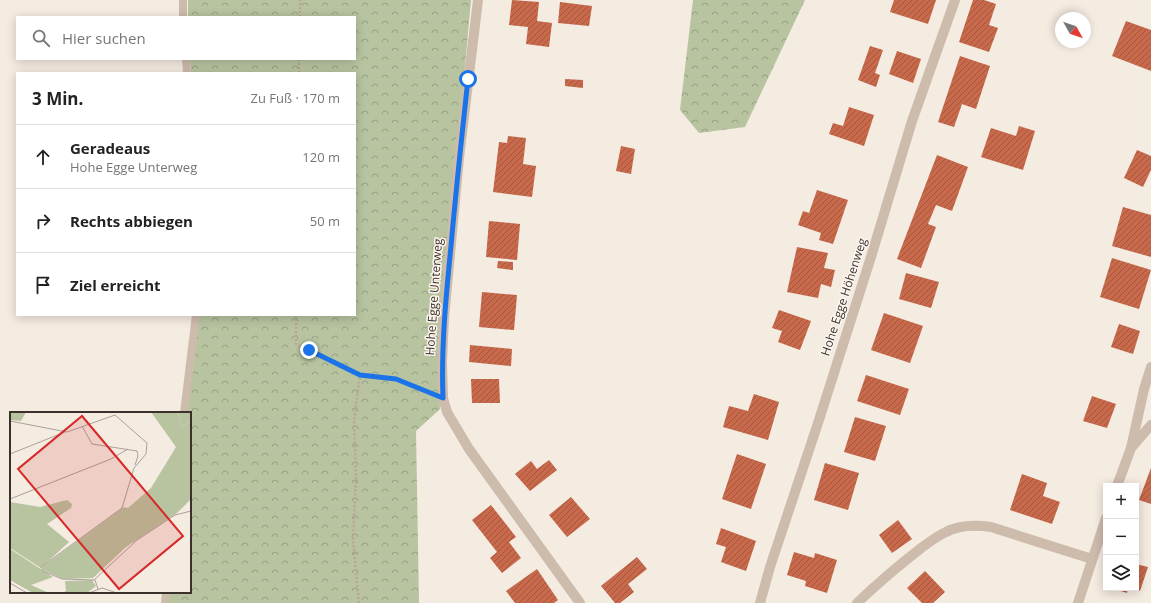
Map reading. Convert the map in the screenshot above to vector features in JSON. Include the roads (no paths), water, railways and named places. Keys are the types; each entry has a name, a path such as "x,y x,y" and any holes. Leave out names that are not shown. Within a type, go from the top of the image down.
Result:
{"street":[{"name":"Hohe Egge Unterweg","path":"478,0 459,158 444,318 442,362 443,398 447,412 469,449 580,603"},
{"name":"Hohe Egge Höhenweg","path":"760,603 770,567 871,256 912,121 955,0"},
{"path":"1118,483 1131,448 1144,389 1151,367"},
{"path":"1131,448 1151,425"},
{"path":"1078,603 1106,519"},
{"path":"857,603 908,558 930,541 947,531 961,527 977,525 991,527 1092,559"}],"lane":[{"path":"183,0 183,16"},
{"path":"186,60 187,72"},
{"path":"184,412 196,316"},
{"path":"165,603 166,593"}]}
